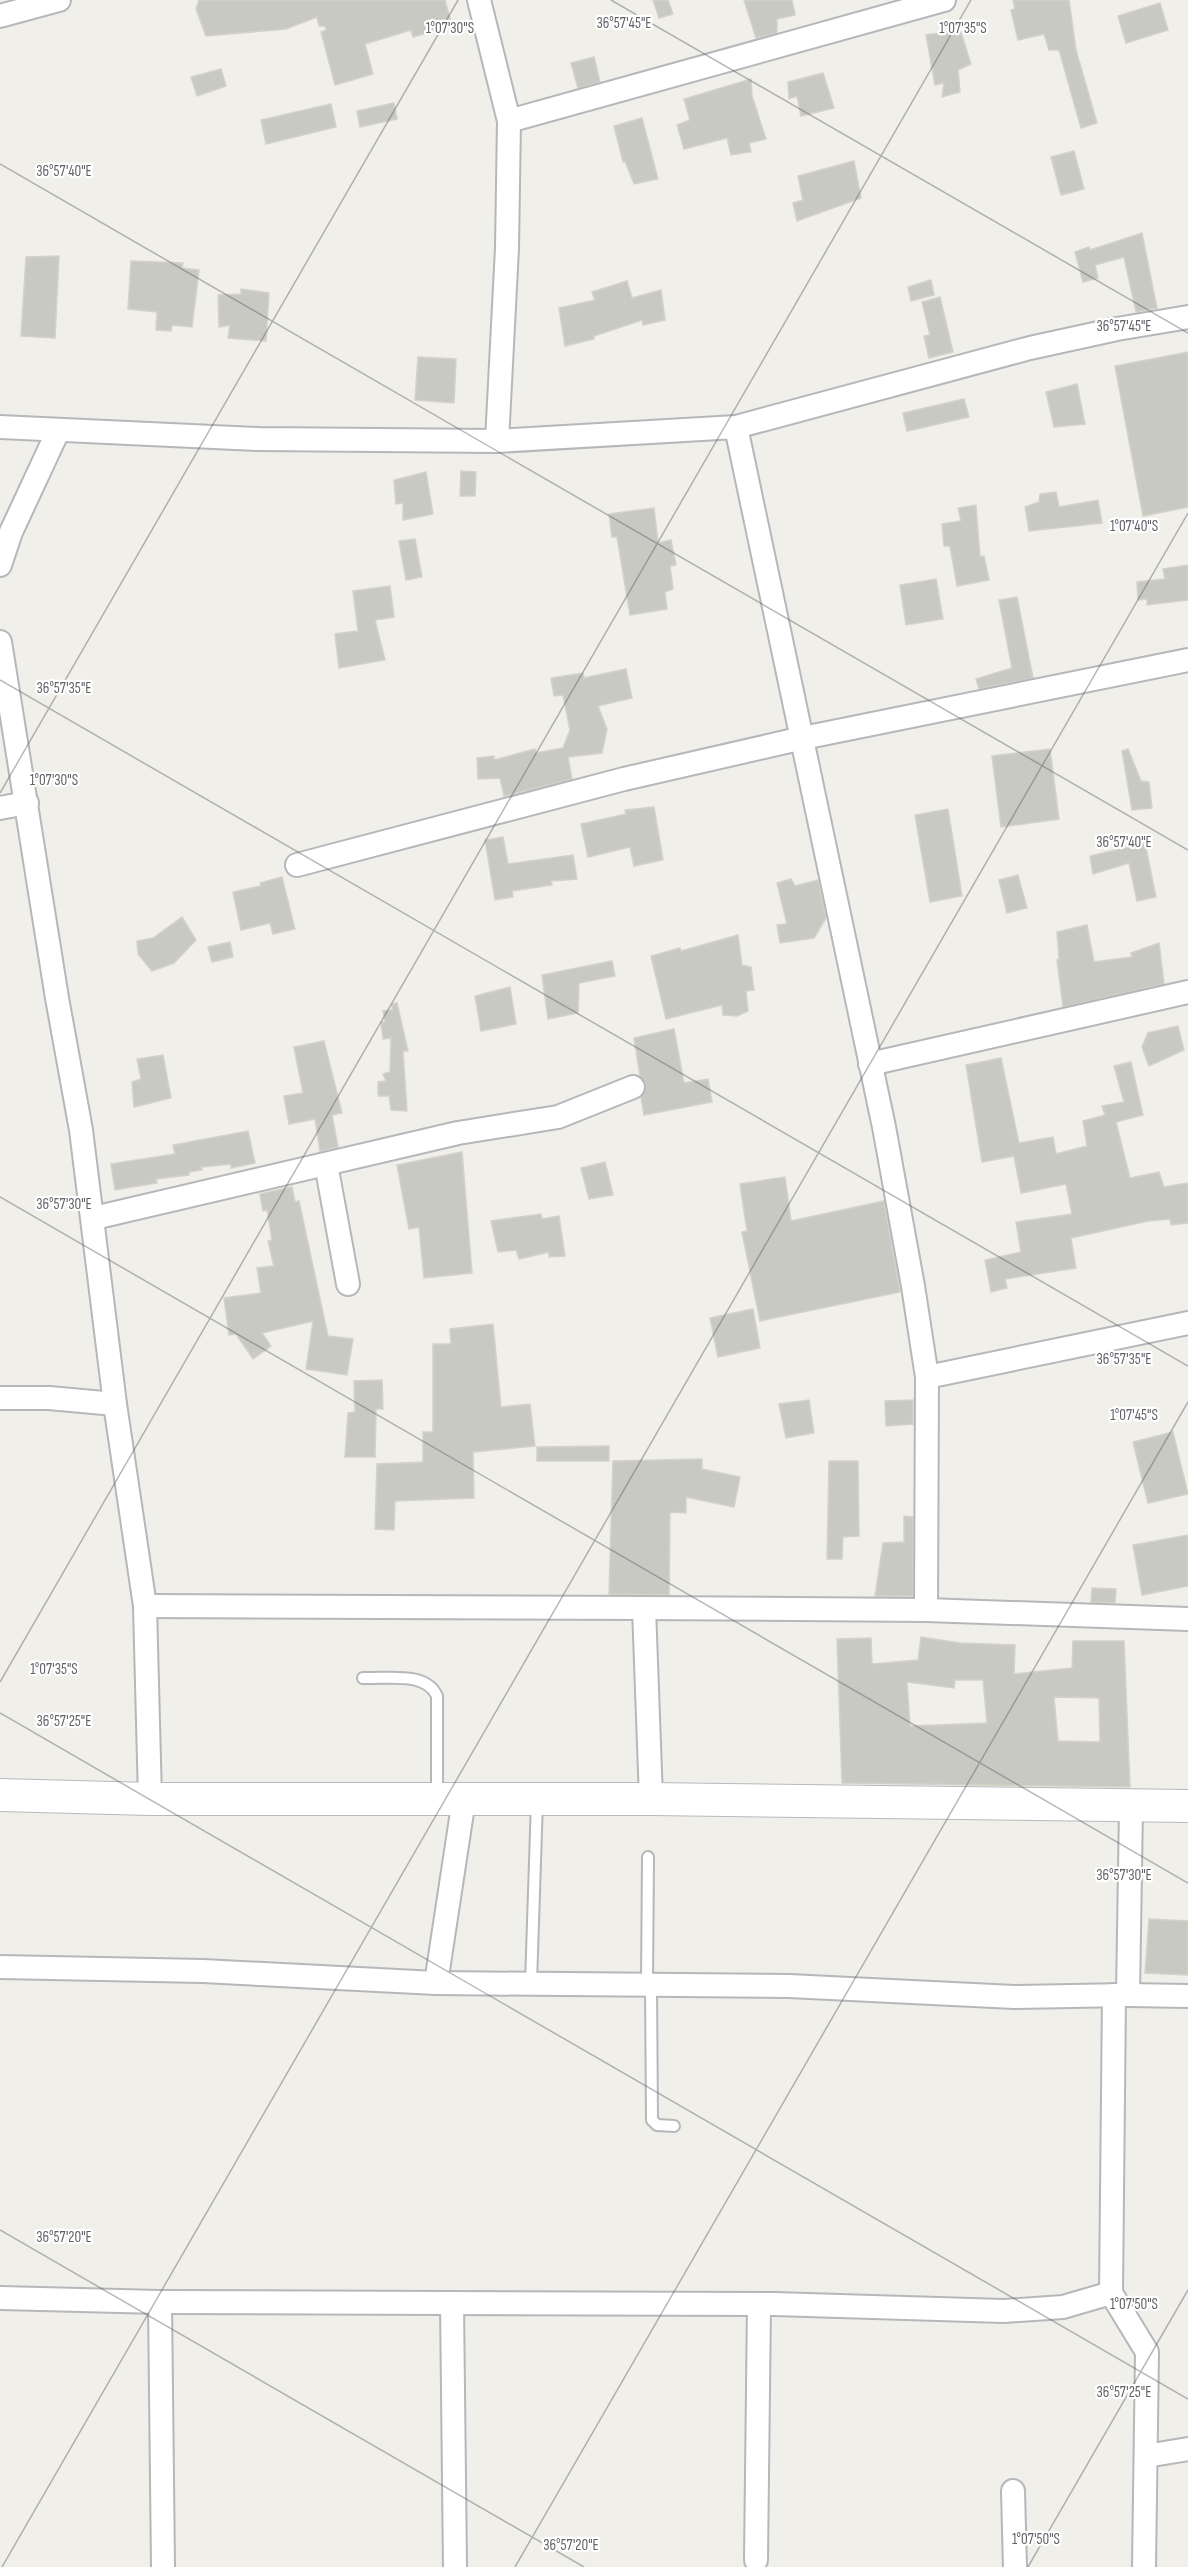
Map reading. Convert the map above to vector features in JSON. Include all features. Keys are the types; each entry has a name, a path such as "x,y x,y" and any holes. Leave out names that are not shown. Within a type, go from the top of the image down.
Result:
{"street":[{"path":"0,16 59,0"},
{"path":"479,0 509,121 507,248 497,441"},
{"path":"509,121 944,0"},
{"path":"0,427 258,439 497,441 736,427 1030,348 1117,329 1188,317"},
{"path":"736,427 803,738 900,1212 927,1377 926,1610"},
{"path":"0,565 11,532 58,431"},
{"path":"0,642 94,1218 116,1404 145,1605 150,1799"},
{"path":"297,865 624,779 803,738 1188,660"},
{"path":"0,808 27,803"},
{"path":"870,1064 1188,992"},
{"path":"94,1218 458,1133 558,1118 633,1087"},
{"path":"326,1164 348,1284"},
{"path":"927,1377 1188,1323"},
{"path":"0,1398 50,1398 116,1404"},
{"path":"145,1605 926,1610 1188,1619"},
{"path":"644,1608 651,1799"},
{"path":"436,1983 451,1799"},
{"path":"1,1800 651,1799 1188,1806"},
{"path":"1131,1807 1121,1995 1111,2293 1147,2352 1144,2567"},
{"path":"0,1967 203,1971 436,1983 789,1986 1014,1997 1188,1996"},
{"path":"0,2298 160,2302 759,2304 1004,2311 1063,2307 1111,2293"},
{"path":"160,2302 163,2567"},
{"path":"452,2303 454,2567"},
{"path":"756,2560 759,2304"},
{"path":"1146,2456 1188,2450"},
{"path":"1013,2491 1015,2567"}],"lane":[{"path":"363,1678 417,1680 427,1682 433,1687 437,1696 451,1799"},
{"path":"531,1983 537,1799"},
{"path":"648,1857 652,2120 657,2125 674,2126"}],"building":[{"path":"199,0 445,0 452,26 413,37 411,30 365,44 373,74 335,85 321,32 326,30 325,26 319,26 317,17 286,29 206,36 196,9"},
{"path":"653,0 668,0 673,14 659,18"},
{"path":"744,0 792,0 795,15 777,19 777,33 756,38"},
{"path":"1013,0 1069,0 1076,50 1097,123 1081,128 1059,50 1049,50 1044,34 1018,40 1011,10 1015,9"},
{"path":"1160,3 1168,30 1126,43 1118,16"},
{"path":"959,26 971,64 958,70 960,92 942,97 944,83 935,85 926,35 947,32"},
{"path":"594,57 600,82 578,88 571,63"},
{"path":"221,69 226,86 197,96 191,77"},
{"path":"823,73 834,108 801,116 797,96 789,99 788,82"},
{"path":"751,79 752,96 766,139 749,143 751,152 731,155 727,138 684,149 677,125 690,120 684,99"},
{"path":"394,103 397,119 360,127 357,111"},
{"path":"331,104 336,127 266,144 261,120"},
{"path":"642,118 658,179 634,184 625,161 623,162 614,126"},
{"path":"1074,151 1084,189 1061,195 1051,157"},
{"path":"854,161 861,198 797,221 793,203 803,200 798,176"},
{"path":"1142,233 1157,308 1136,312 1124,257 1095,265 1098,278 1083,282 1075,252 1089,247 1090,250"},
{"path":"59,256 55,338 21,336 26,257"},
{"path":"131,261 183,263 182,268 199,270 192,327 172,325 171,331 156,330 157,312 128,309"},
{"path":"931,280 934,295 911,301 908,287"},
{"path":"627,281 632,298 661,290 665,320 643,325 642,320 594,336 594,339 565,346 559,308 595,300 592,292"},
{"path":"241,289 269,293 266,341 228,338 230,325 219,327 218,295 241,294"},
{"path":"940,297 953,352 929,358 924,336 930,335 922,302"},
{"path":"1188,352 1188,507 1143,516 1115,366"},
{"path":"418,357 456,359 454,403 415,400"},
{"path":"1077,384 1085,424 1054,427 1046,392"},
{"path":"964,399 969,417 907,431 903,413"},
{"path":"461,471 476,472 475,496 460,496"},
{"path":"426,472 433,514 403,520 403,503 396,504 394,480"},
{"path":"1056,492 1059,507 1098,500 1102,523 1029,531 1025,507 1039,502 1040,494"},
{"path":"976,505 980,557 984,556 989,580 957,586 950,546 944,546 942,524 961,521 958,508"},
{"path":"654,508 658,543 671,540 676,565 670,566 673,589 665,592 667,609 630,615 617,537 612,537 609,514"},
{"path":"415,539 422,577 406,580 399,541"},
{"path":"1188,565 1188,600 1147,605 1147,599 1138,600 1137,582 1165,579 1163,569"},
{"path":"936,579 943,619 906,625 900,585"},
{"path":"390,586 394,617 375,620 385,660 339,668 335,634 358,631 353,591"},
{"path":"1017,597 1033,678 979,689 976,679 1012,668 999,600"},
{"path":"626,669 632,698 598,706 607,729 602,753 568,757 572,779 504,796 500,778 478,779 477,758 494,756 494,760 535,749 536,753 563,748 570,730 563,695 554,696 551,678 583,673 584,678"},
{"path":"1050,749 1059,819 1001,827 992,756"},
{"path":"1128,749 1141,781 1149,782 1152,808 1132,810 1122,751"},
{"path":"654,807 663,860 634,866 630,847 588,857 581,824 626,814 625,810"},
{"path":"948,809 962,896 930,902 915,815"},
{"path":"503,837 508,864 573,855 577,879 551,881 552,885 512,891 513,897 495,900 485,840"},
{"path":"1145,843 1156,897 1137,901 1129,863 1093,874 1090,856"},
{"path":"1018,875 1027,908 1007,913 999,880"},
{"path":"282,877 295,929 273,934 270,923 241,930 233,892 261,886 260,883"},
{"path":"791,879 795,886 818,880 826,918 814,938 780,943 777,925 787,924 777,883"},
{"path":"182,917 196,940 174,963 152,971 138,954 137,941 153,938"},
{"path":"1087,925 1094,962 1132,957 1131,953 1159,943 1164,984 1063,1007 1057,960 1059,959 1057,932"},
{"path":"738,935 742,965 751,967 754,990 746,991 748,1011 737,1016 723,1015 722,1005 666,1019 651,956 680,948 681,951"},
{"path":"230,942 233,957 212,962 208,947"},
{"path":"612,961 615,976 579,983 578,1013 548,1019 542,975"},
{"path":"510,987 516,1024 481,1031 475,996"},
{"path":"397,1003 408,1051 403,1051 407,1111 391,1110 389,1096 378,1096 378,1082 386,1081 383,1074 390,1072 391,1038 383,1039 381,1022 385,1022 383,1011 392,1010 392,1004"},
{"path":"1178,1026 1184,1050 1149,1066 1142,1047 1148,1033"},
{"path":"674,1029 684,1083 708,1079 712,1102 644,1115 641,1097 646,1089 646,1083 640,1076 634,1038"},
{"path":"324,1041 342,1113 332,1115 338,1147 320,1151 315,1119 289,1124 284,1096 303,1093 294,1047"},
{"path":"163,1055 171,1098 134,1107 132,1082 141,1079 137,1059"},
{"path":"1001,1058 1019,1143 1053,1137 1056,1154 1087,1146 1083,1121 1105,1115 1102,1106 1124,1102 1114,1066 1131,1062 1143,1115 1116,1122 1130,1178 1159,1172 1164,1187 1188,1183 1188,1223 1171,1225 1170,1219 1148,1221 1071,1238 1076,1268 1005,1279 1007,1288 991,1292 985,1260 1021,1252 1016,1222 1072,1214 1066,1184 1021,1193 1014,1156 982,1162 966,1065"},
{"path":"248,1131 255,1163 231,1168 231,1164 201,1167 202,1170 189,1172 189,1175 156,1179 157,1183 115,1190 111,1164 175,1154 173,1145"},
{"path":"462,1152 472,1273 424,1278 419,1227 409,1229 397,1165"},
{"path":"605,1162 613,1195 589,1199 581,1168"},
{"path":"785,1177 791,1221 884,1201 900,1292 760,1321 742,1232 747,1231 740,1184"},
{"path":"292,1187 295,1202 299,1201 328,1336 353,1339 347,1375 306,1369 313,1321 262,1333 271,1346 253,1359 236,1334 229,1335 224,1298 261,1293 257,1268 274,1266 268,1241 272,1240 267,1210 263,1211 260,1194"},
{"path":"541,1214 542,1219 559,1216 565,1256 549,1257 549,1252 519,1259 516,1250 498,1252 491,1221"},
{"path":"753,1309 760,1348 718,1357 710,1318"},
{"path":"493,1324 501,1407 530,1404 535,1446 473,1452 474,1498 395,1501 394,1530 375,1529 377,1464 423,1462 423,1432 433,1432 433,1344 451,1344 450,1329"},
{"path":"382,1380 383,1409 376,1409 375,1457 345,1457 348,1413 355,1412 354,1381"},
{"path":"809,1400 814,1433 786,1438 779,1404"},
{"path":"913,1400 913,1424 886,1426 885,1401"},
{"path":"1173,1432 1188,1494 1148,1503 1133,1442"},
{"path":"609,1446 609,1461 537,1461 537,1447"},
{"path":"702,1459 702,1469 740,1477 734,1507 686,1497 686,1513 670,1512 669,1595 609,1594 613,1461"},
{"path":"829,1461 858,1461 859,1536 843,1537 842,1559 827,1559"},
{"path":"904,1516 913,1517 913,1596 875,1596 883,1543 904,1542"},
{"path":"1188,1535 1188,1586 1142,1595 1133,1545"},
{"path":"1092,1588 1116,1589 1115,1603 1091,1602"},
{"path":"921,1637 960,1643 1015,1645 1014,1674 1072,1668 1073,1641 1124,1641 1130,1787 842,1783 837,1639 871,1638 872,1664 918,1660","holes":["955,1680 983,1680 987,1723 910,1726 907,1682 954,1688","1054,1697 1099,1698 1100,1742 1058,1741"]},
{"path":"1149,1919 1188,1921 1188,1975 1145,1973"}]}
